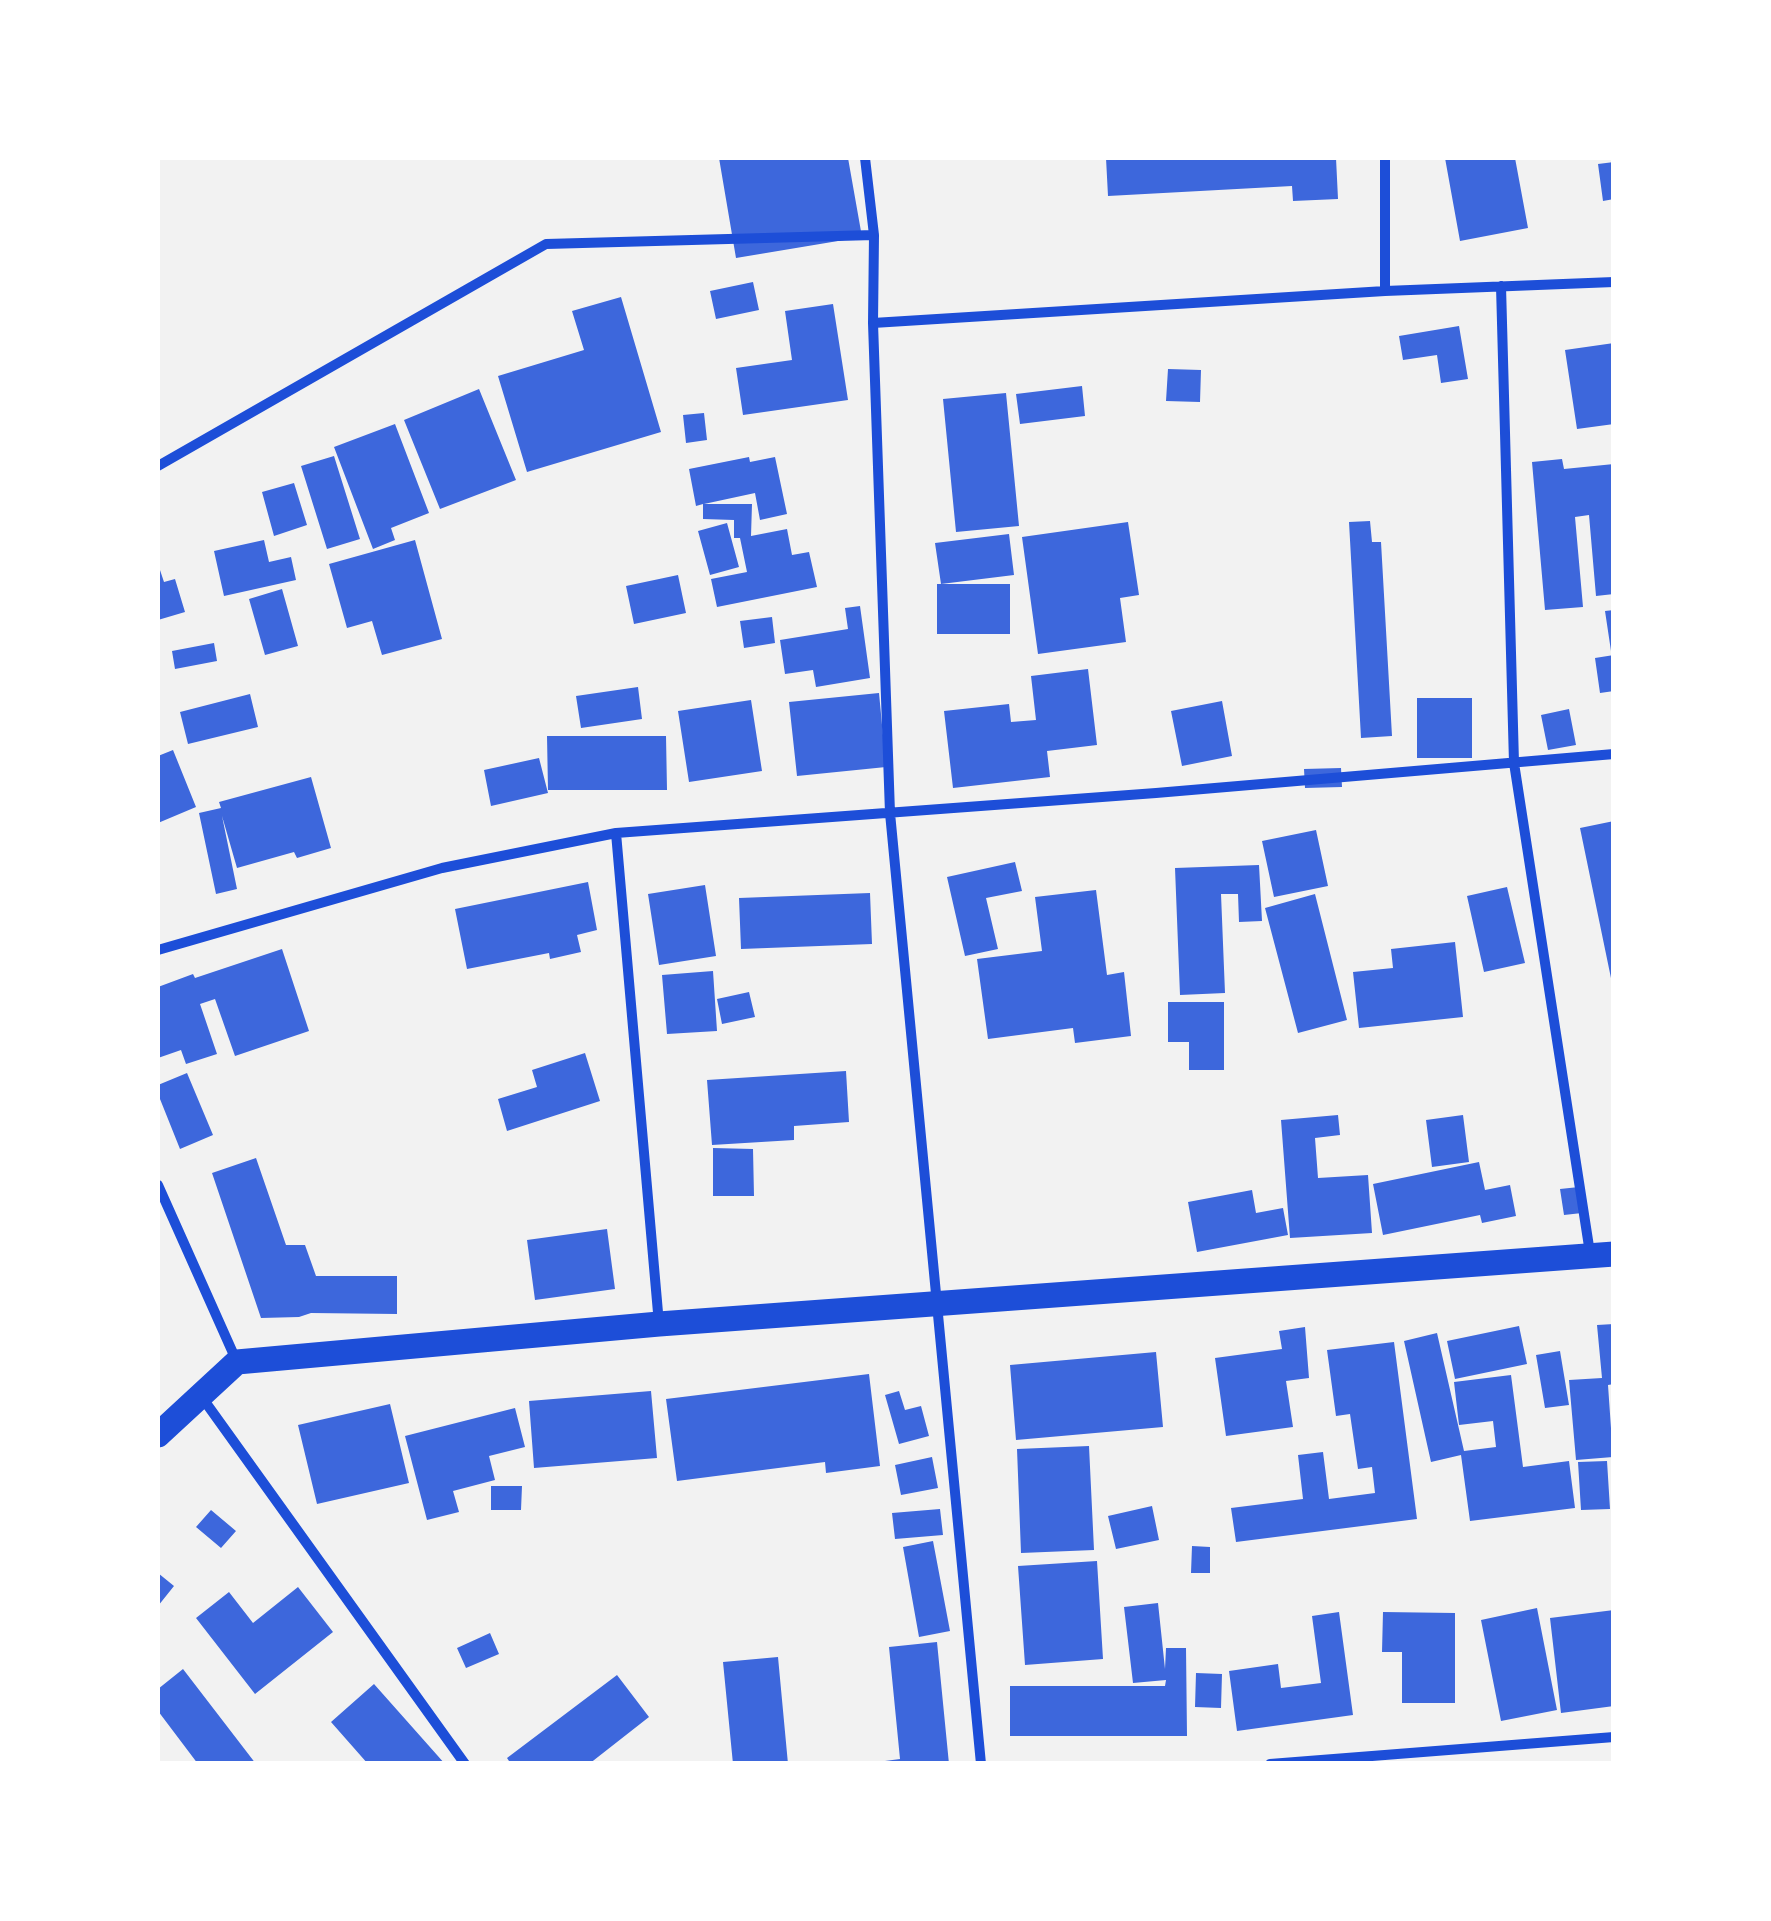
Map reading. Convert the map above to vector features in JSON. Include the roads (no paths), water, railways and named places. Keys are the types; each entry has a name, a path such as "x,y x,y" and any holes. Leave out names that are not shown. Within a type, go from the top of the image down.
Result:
{"main road":[{"path":"158,1436 237,1362 659,1324 1602,1255"}],"street":[{"path":"865,158 874,234 873,323 890,813 981,1764"},
{"path":"1385,158 1385,291"},
{"path":"158,466 546,244 874,234"},
{"path":"873,323 1385,291 1614,282"},
{"path":"1501,286 1514,763 1602,1255"},
{"path":"158,950 442,868 616,833 1614,754"},
{"path":"616,833 659,1324"},
{"path":"158,1185 237,1362"},
{"path":"201,1396 465,1764"},
{"path":"1270,1764 1614,1737"}]}
